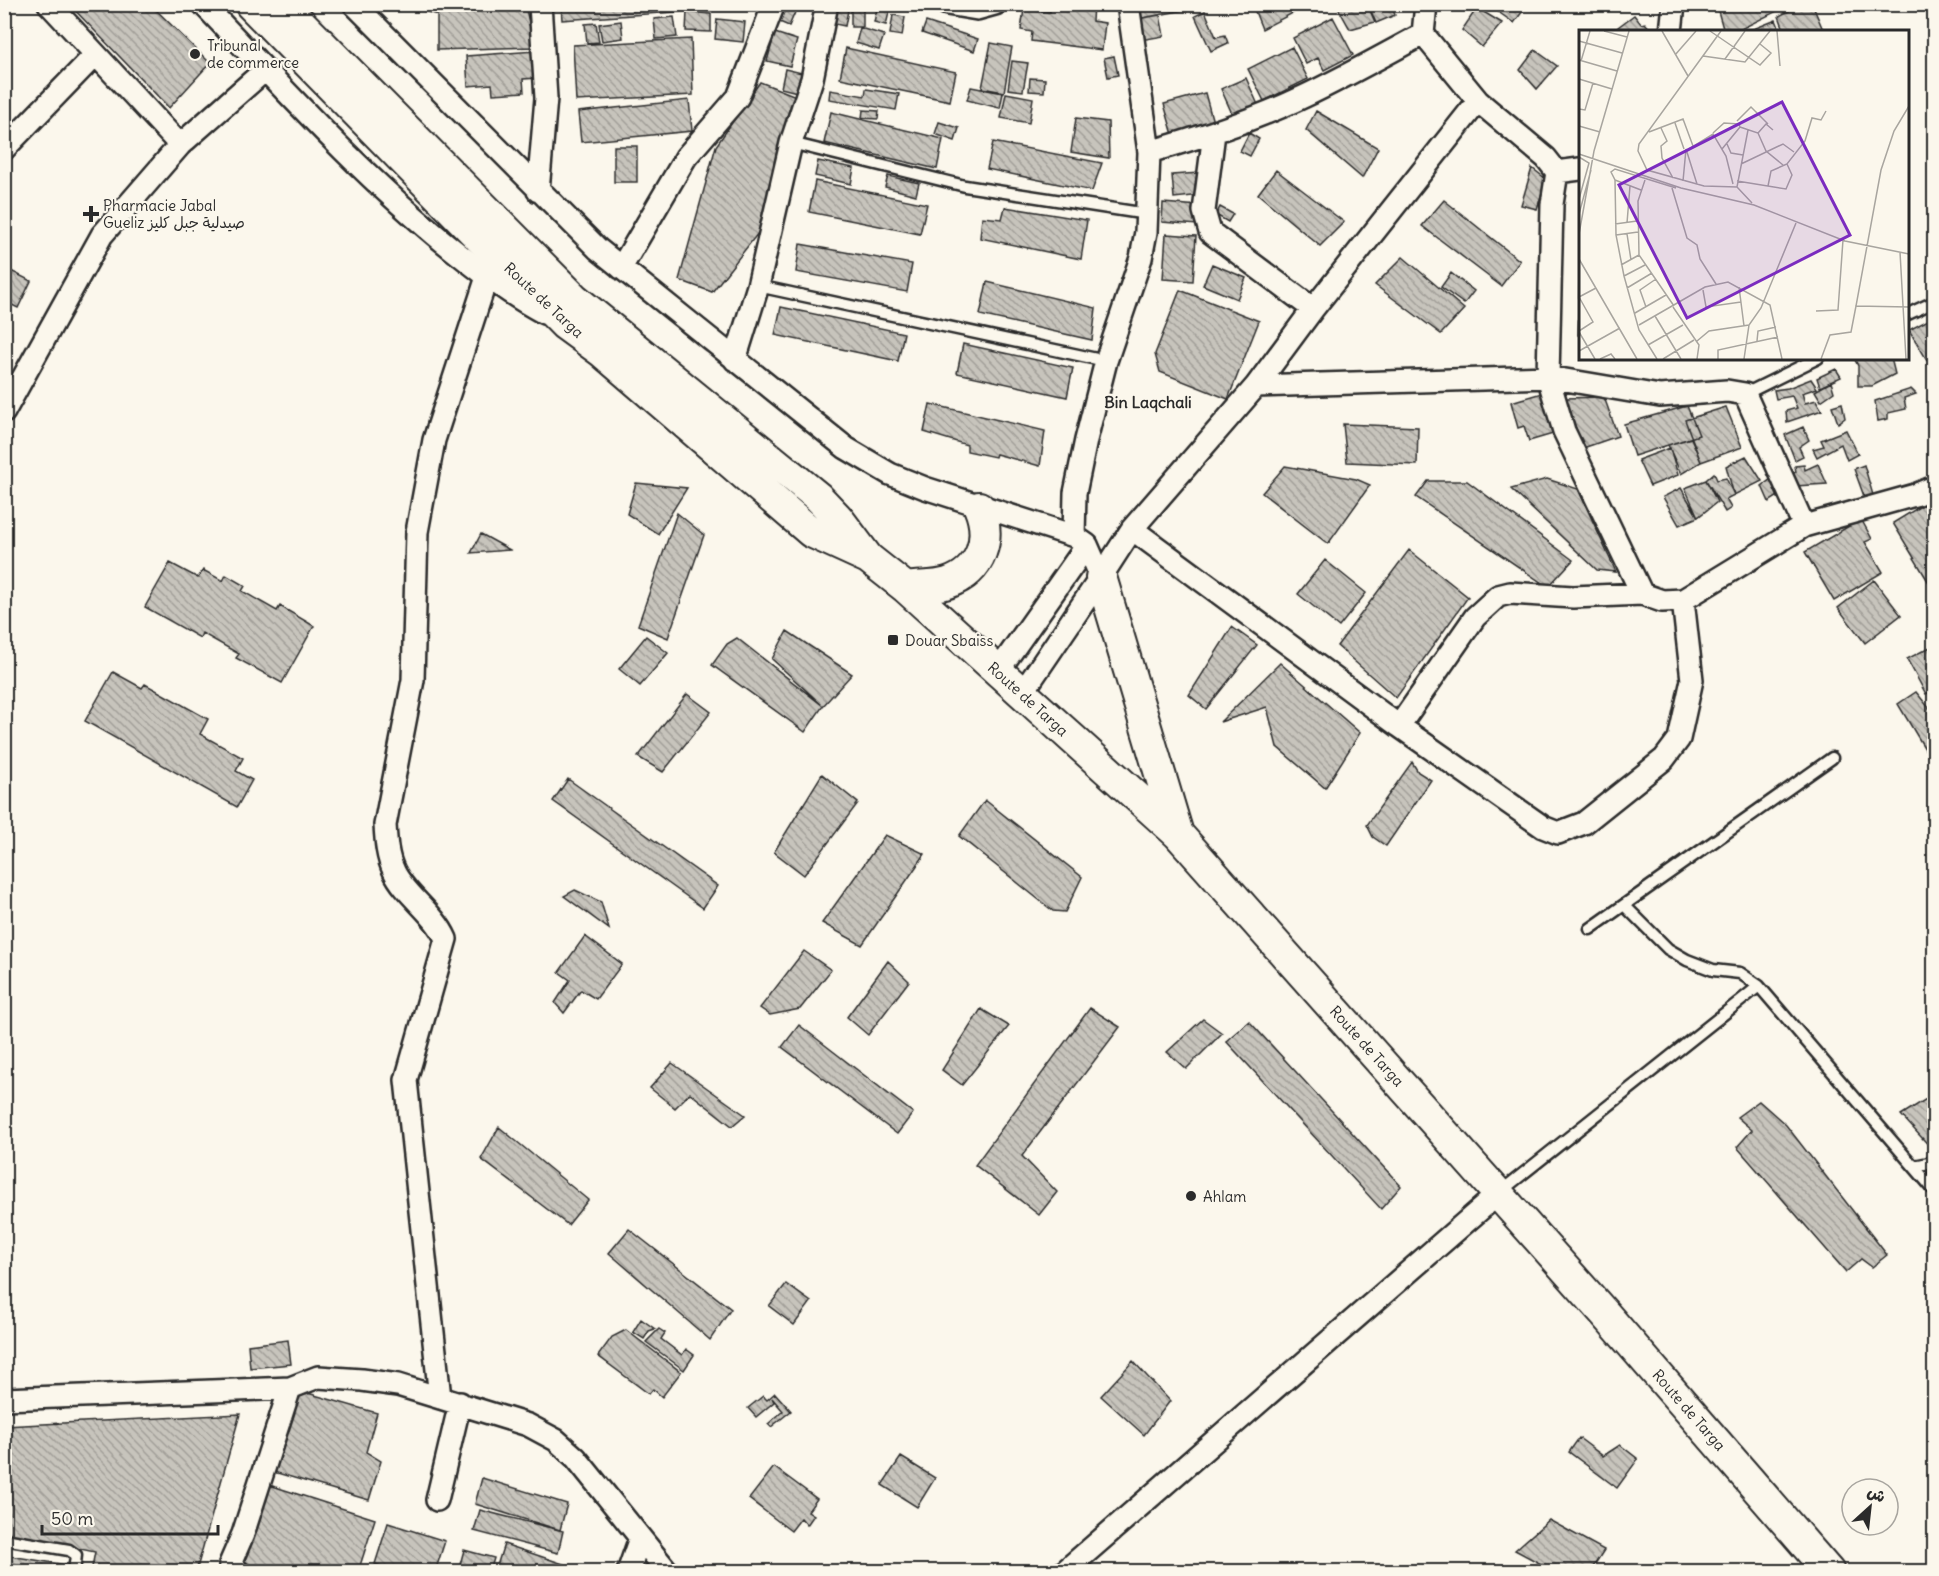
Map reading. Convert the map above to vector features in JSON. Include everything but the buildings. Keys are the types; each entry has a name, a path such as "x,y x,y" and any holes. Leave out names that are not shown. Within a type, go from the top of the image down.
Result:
{"main road":[{"name":"Route de Targa","path":"250,4 566,325 602,352 811,532 868,558 906,588 1178,834 1498,1194 1829,1572"},
{"name":"Route de Targa","path":"282,4 574,298 818,497 838,518 868,558"},
{"path":"906,588 946,584 968,572 982,550 986,537 986,523 979,507"},
{"path":"1101,577 1178,834"}],"street":[{"path":"49,4 180,145"},
{"path":"203,4 407,213 487,278 518,299 566,325"},
{"path":"354,4 537,191 621,268 846,448 890,474 1080,541"},
{"path":"537,191 546,98 540,4"},
{"path":"621,268 686,157 738,97 774,4"},
{"path":"735,360 758,286 791,143 812,79 826,4"},
{"path":"947,4 977,9 995,4"},
{"path":"1101,577 1080,541 1075,493 1106,361 1141,258 1147,214 1149,152 1128,4"},
{"path":"1426,4 1423,34 1478,101 1546,158 1557,172 1552,204 1548,377 1564,431 1642,594"},
{"path":"1671,30 1674,4"},
{"path":"1149,152 1214,133 1304,97 1423,34"},
{"path":"4,149 95,55"},
{"path":"4,412 102,235 180,145 265,70"},
{"path":"1023,692 1132,530 1256,386 1313,309 1478,101"},
{"path":"1214,133 1204,211 1210,232 1313,309"},
{"path":"1557,172 1579,169"},
{"path":"437,1500 450,1401 406,1080 446,939 440,924 395,873 386,845 385,825 413,680 419,521 434,440 487,278"},
{"path":"1256,386 1548,377 1660,396 1727,391 1745,394 1804,526"},
{"path":"1399,726 1475,617 1498,596 1510,593 1573,597 1642,594 1662,601 1683,600 1804,526 1915,495 1935,487"},
{"path":"1132,530 1399,726 1543,827 1558,833 1584,823 1664,759 1679,739 1692,680 1683,600"},
{"path":"998,671 1080,541"},
{"path":"1064,1572 1498,1194"},
{"path":"4,1400 290,1388 318,1377 362,1380 398,1386 528,1425 556,1440 576,1458 668,1572"},
{"path":"231,1569 290,1388"},
{"path":"628,1572 640,1538"}],"lane":[{"path":"791,143 965,186 1147,214"},
{"path":"758,286 1106,361"},
{"path":"1909,314 1935,302"},
{"path":"1745,394 1814,360"},
{"path":"1590,928 1832,758"},
{"path":"1624,905 1668,949 1687,960 1713,970 1740,973 1759,986 1935,1190"},
{"path":"1498,1194 1759,986"},
{"path":"1914,1166 1935,1162"},
{"path":"4,1539 69,1550 76,1555 74,1572"}],"place":[{"name":"Tribunal de commerce","path":"195,54"},
{"name":"Pharmacie Jabal Gueliz صيدلية جبل كليز","path":"91,214"},
{"name":"Douar Sbaiss","path":"893,640"},
{"name":"Ahlam","path":"1191,1196"}],"district":[{"name":"Bin Laqchali","path":"1148,402"}]}
